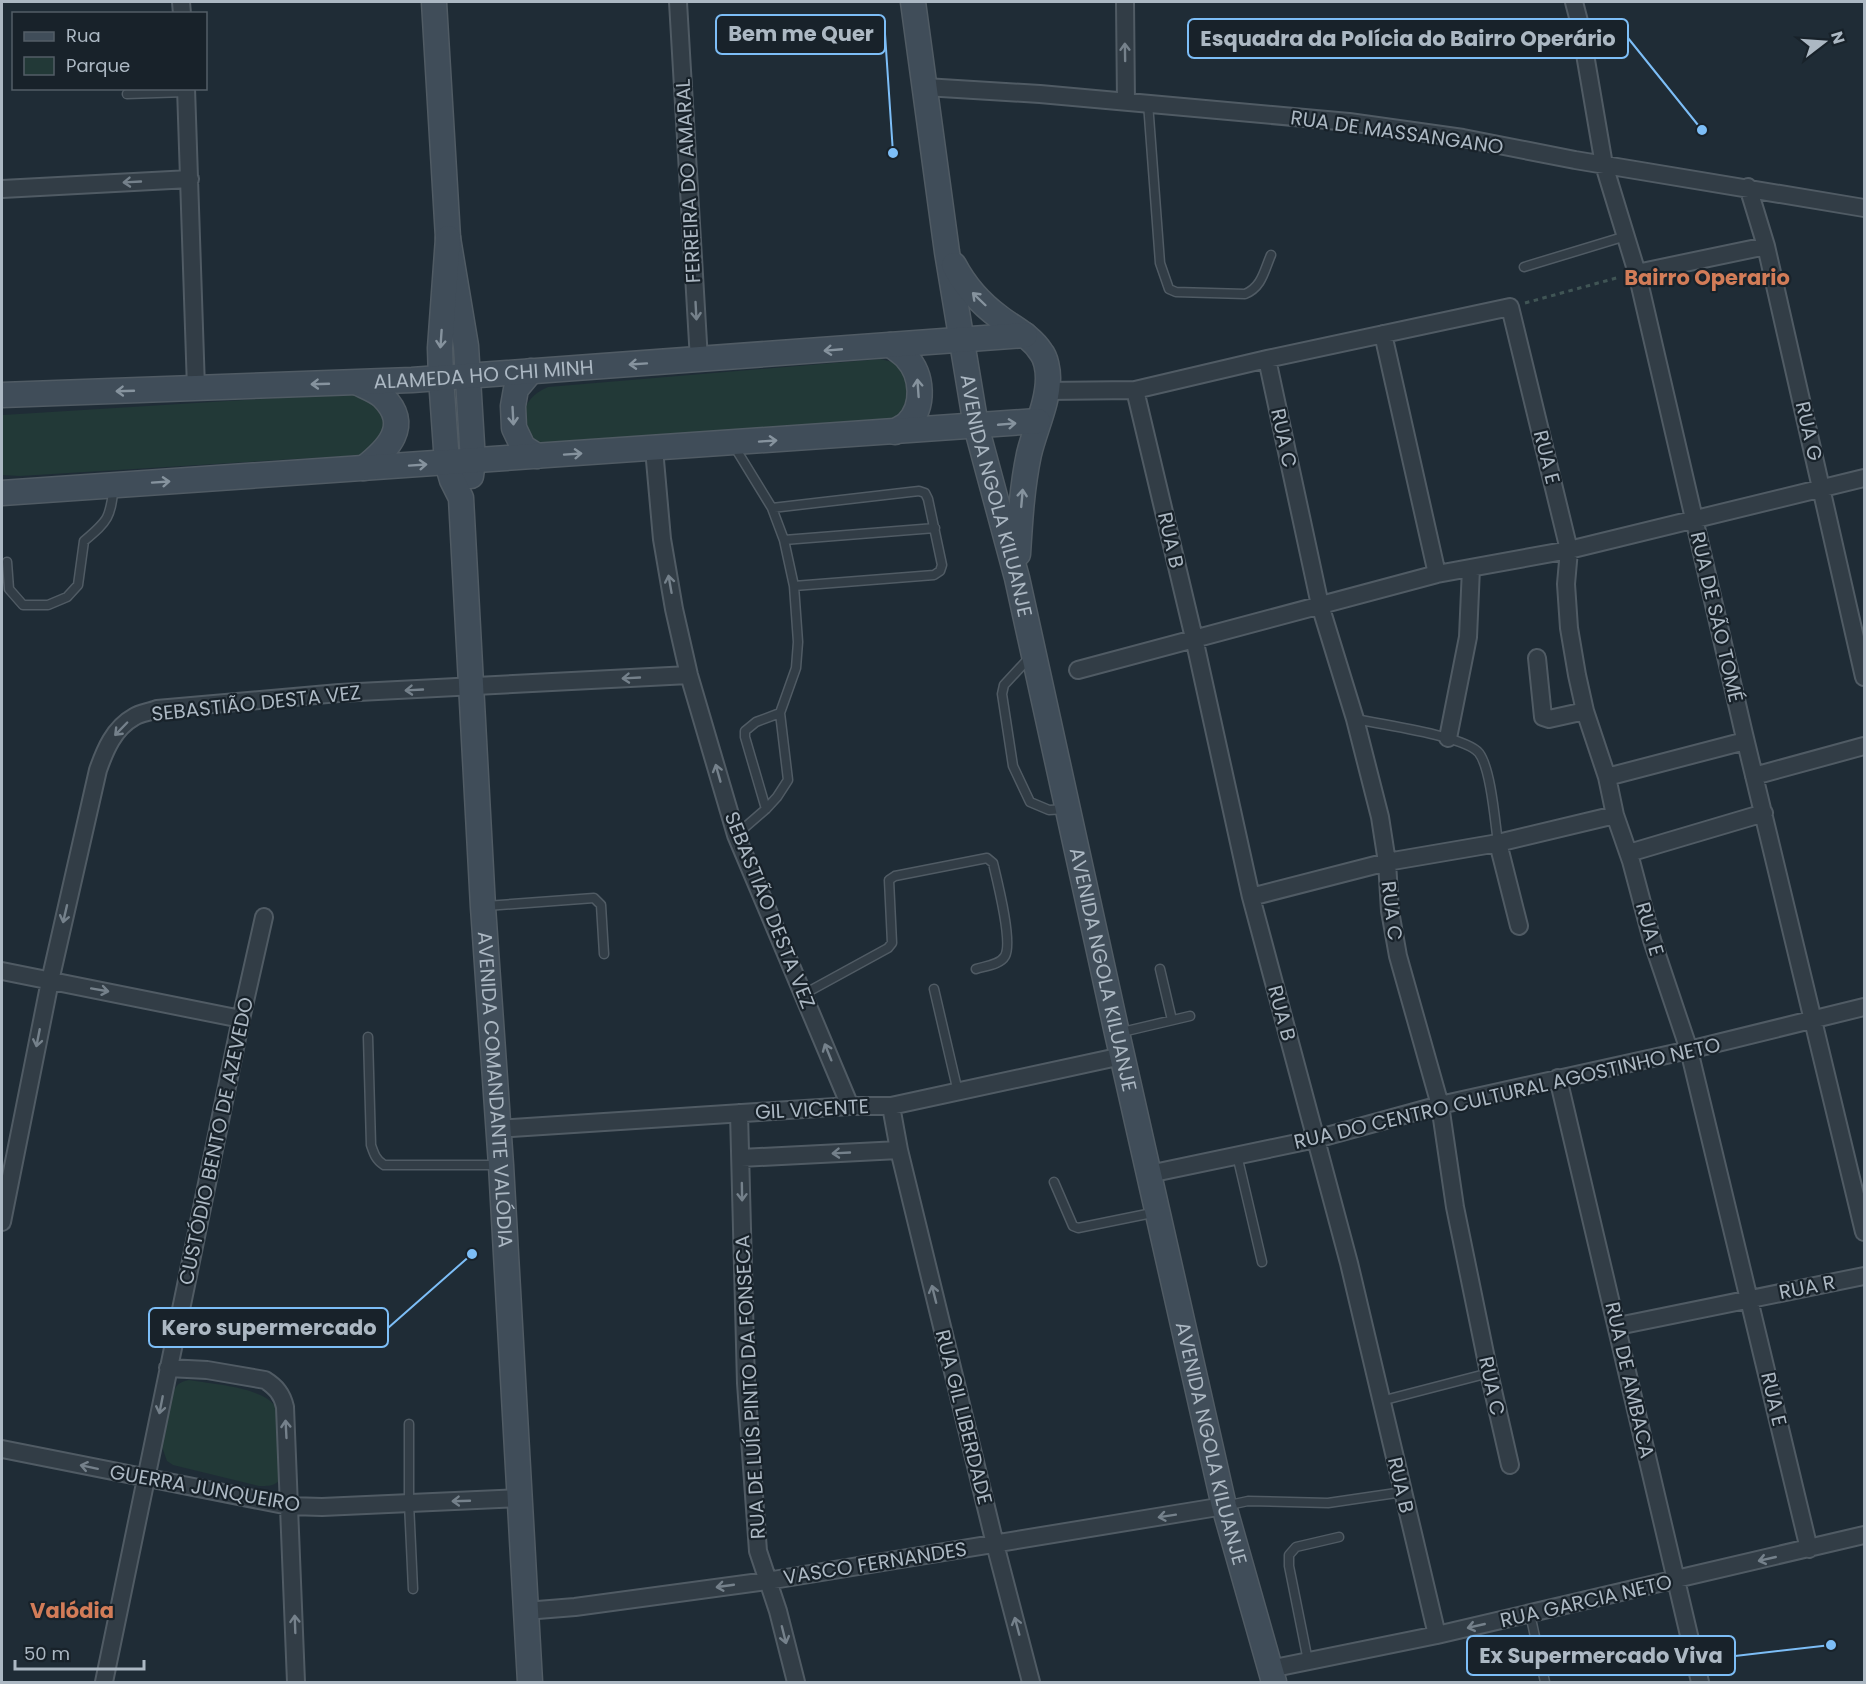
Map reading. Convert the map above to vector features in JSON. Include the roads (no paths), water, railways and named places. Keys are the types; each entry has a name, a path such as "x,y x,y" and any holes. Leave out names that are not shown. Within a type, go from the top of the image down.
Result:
{"main road":[{"name":"AVENIDA COMANDANTE VALÓDIA","path":"434,2 448,238 466,346 473,461 470,477 461,498"},
{"name":"AVENIDA NGOLA KILUANJE","path":"913,2 947,252 976,426 1017,578 1034,652 1119,1045 1224,1506 1272,1676"},
{"name":"AVENIDA COMANDANTE VALÓDIA","path":"448,238 440,348 441,378 447,463 461,498 483,907 501,1165 530,1683"},
{"path":"947,252 965,284 975,295 997,316 1025,335 1043,353 1048,378 1028,456 1023,486 1017,578"},
{"name":"ALAMEDA HO CHI MINH","path":"2,395 358,383 1025,335"},
{"path":"891,345 907,358 916,372 919,388 919,402 915,413 895,432"},
{"path":"531,371 516,389 513,406 514,428 523,447 537,456"},
{"path":"358,383 382,396 391,408 396,422 393,438 385,451 364,468"},
{"path":"2,493 1038,422"},
{"path":"2,485 39,491"},
{"path":"2,500 39,491"}],"street":[{"name":"FERREIRA DO AMARAL","path":"678,2 699,360"},
{"path":"1125,2 1126,102"},
{"name":"RUA DE SÃO TOMÉ","path":"1574,2 1604,165 1637,273 1745,741 1864,1233"},
{"name":"RUA DE MASSANGANO","path":"925,87 1349,122 1463,138 1604,165 1864,208"},
{"path":"186,90 196,388"},
{"path":"2,189 190,179"},
{"name":"RUA G","path":"1748,187 1766,246 1864,677"},
{"path":"1637,273 1766,246"},
{"name":"RUA E","path":"1383,334 1510,307 1569,550 1566,584 1569,628 1585,711 1608,777 1615,815 1629,853 1652,940 1689,1050 1809,1549"},
{"path":"1046,391 1135,390 1383,334 1437,574"},
{"name":"RUA C","path":"1267,359 1320,605 1355,719 1380,817 1390,911 1398,956 1440,1106 1455,1207 1510,1465"},
{"name":"RUA B","path":"1135,390 1194,638 1251,897 1349,1263 1437,1635"},
{"name":"SEBASTIÃO DESTA VEZ","path":"654,448 662,539 675,609 689,675 736,835 850,1106"},
{"path":"1078,670 1437,574 1569,550 1864,477"},
{"path":"1448,738 1468,637 1471,568"},
{"path":"1537,658 1542,717 1549,719 1585,711"},
{"name":"SEBASTIÃO DESTA VEZ","path":"2,1222 50,981 98,770 106,748 117,731 134,717 157,709 339,693 689,675"},
{"path":"1608,777 1745,741"},
{"path":"1754,776 1864,746"},
{"path":"1629,853 1764,813"},
{"path":"1251,897 1386,861 1498,843 1615,815"},
{"path":"1498,843 1519,926"},
{"name":"CUSTÓDIO BENTO DE AZEVEDO","path":"104,1683 264,917"},
{"path":"2,971 241,1019"},
{"name":"RUA DO CENTRO CULTURAL AGOSTINHO NETO","path":"1149,1174 1316,1139 1440,1106 1689,1050 1864,1007"},
{"name":"GIL VICENTE","path":"498,1129 850,1106 891,1106 958,1092 1119,1045"},
{"name":"RUA DE AMBACA","path":"1558,1078 1700,1683"},
{"name":"RUA GIL LIBERDADE","path":"891,1106 995,1544 1031,1683"},
{"name":"RUA DE LUÍS PINTO DA FONSECA","path":"739,1113 746,1383 758,1551 778,1611 796,1683"},
{"path":"741,1158 900,1150"},
{"name":"RUA R","path":"1618,1326 1864,1276"},
{"path":"168,1368 265,1380 279,1392 285,1407 296,1683"},
{"name":"GUERRA JUNQUEIRO","path":"2,1449 289,1506 519,1498"},
{"name":"VASCO FERNANDES","path":"525,1611 767,1581 1224,1506"},
{"name":"RUA GARCIA NETO","path":"1272,1676 1308,1661 1530,1614 1864,1535"}],"lane":[{"path":"127,94 186,90"},
{"path":"1148,104 1160,263 1168,289 1176,292 1245,294 1254,291 1260,282 1270,255"},
{"path":"1524,267 1626,236"},
{"path":"732,443 772,508 784,540 794,586 798,642 796,668 780,713 788,780 766,809 736,835"},
{"path":"7,562 9,589 23,604 48,605 67,597 78,585 84,541 101,527 111,513 114,486"},
{"path":"772,508 919,491 928,499 942,565 934,575 794,586"},
{"path":"784,540 935,528"},
{"path":"1034,652 1004,685 1002,694 1013,766 1030,802 1048,810 1068,809"},
{"path":"766,809 745,731 756,722 780,713"},
{"path":"1355,719 1462,741 1479,752 1486,770 1498,843"},
{"path":"804,994 888,948 892,943 889,880 895,876 987,858 993,863 1007,947 1006,955 999,962 976,969"},
{"path":"483,907 594,898 601,905 604,954"},
{"path":"1160,969 1172,1020"},
{"path":"934,989 958,1092"},
{"path":"1119,1045 1172,1020 1190,1016"},
{"path":"369,1037 372,1145 375,1156 384,1166 501,1165"},
{"path":"1237,1155 1262,1262"},
{"path":"1054,1182 1073,1226 1078,1228 1157,1211"},
{"path":"1381,1401 1489,1373"},
{"path":"409,1424 409,1503 413,1589"},
{"path":"1224,1506 1248,1501 1328,1503 1403,1492"},
{"path":"1308,1661 1289,1566 1289,1555 1296,1547 1340,1537"},
{"path":"1530,1614 1545,1683"}],"place":[{"name":"Esquadra da Polícia do Bairro Operário","path":"1702,130"},
{"name":"Bem me Quer","path":"893,153"},
{"name":"Kero supermercado","path":"472,1254"},
{"name":"Ex Supermercado Viva","path":"1831,1645"}],"district":[{"name":"Bairro Operario","path":"1707,278"},
{"name":"Valódia","path":"72,1611"}]}
